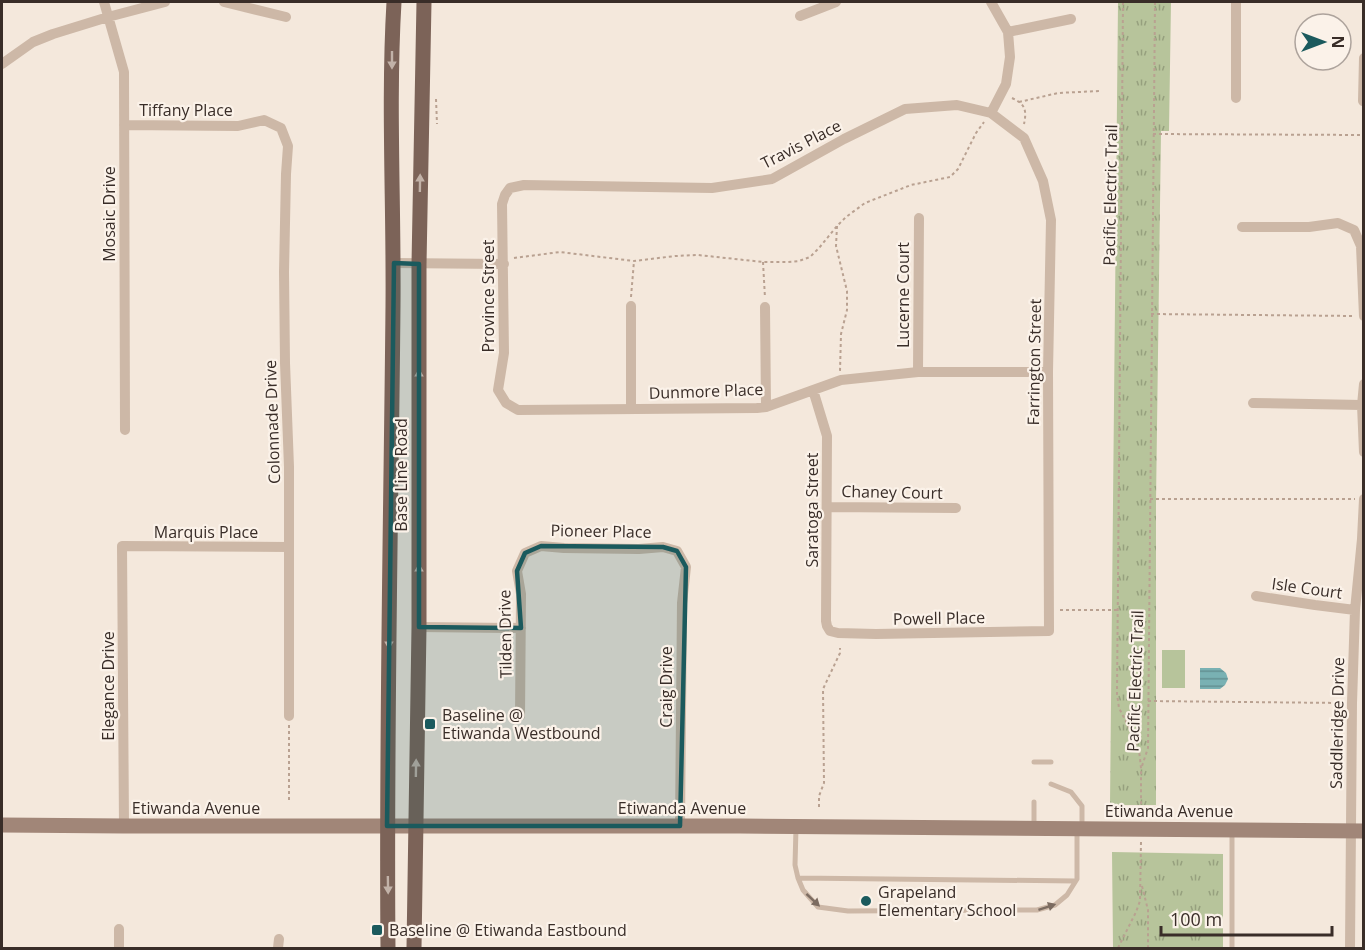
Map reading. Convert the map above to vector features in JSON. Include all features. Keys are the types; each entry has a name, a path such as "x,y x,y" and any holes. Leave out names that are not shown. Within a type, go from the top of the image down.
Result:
{"main road":[{"name":"Base Line Road","path":"388,948 387,826 394,263 392,27 394,2"},
{"name":"Base Line Road","path":"414,948 419,627 419,264 424,2"}],"street":[{"name":"Mosaic Drive","path":"104,2 124,72 125,430"},
{"path":"2,64 33,42 53,34 165,2"},
{"path":"224,2 286,17"},
{"path":"800,16 836,2"},
{"path":"991,2 1008,32 1010,57 1006,84 991,113"},
{"path":"1236,2 1236,98"},
{"path":"1008,32 1071,19"},
{"path":"1363,101 1364,58"},
{"name":"Travis Place","path":"510,188 524,185 712,188 772,179 844,139 905,109 957,105 991,113"},
{"name":"Farrington Street","path":"991,113 1024,138 1042,181 1051,220 1047,372 1049,631"},
{"name":"Tiffany Place","path":"124,124 238,126 264,120 281,128"},
{"name":"Colonnade Drive","path":"281,128 288,146 284,272 289,466 289,716"},
{"name":"Province Street","path":"506,404 498,390 504,353 502,204 510,188"},
{"name":"Lucerne Court","path":"918,372 919,218"},
{"path":"1242,227 1309,227 1338,223 1354,230 1361,246 1364,316"},
{"path":"394,263 504,264"},
{"path":"630,306 631,408"},
{"path":"765,307 766,407"},
{"name":"Dunmore Place","path":"506,404 518,410 757,408 766,407 841,380 918,372 1047,372"},
{"path":"1364,384 1362,405 1364,452"},
{"name":"Saratoga Street","path":"813,390 827,436 826,621 830,631"},
{"path":"1253,403 1362,405"},
{"name":"Saddleridge Drive","path":"1350,948 1357,831 1352,703 1355,610 1364,499"},
{"name":"Chaney Court","path":"828,507 956,508"},
{"name":"Marquis Place","path":"122,546 289,547"},
{"name":"Elegance Drive","path":"122,546 124,826"},
{"name":"Pioneer Place","path":"525,553 541,546 639,549 663,547 677,551"},
{"name":"Craig Drive","path":"677,551 686,567 682,603 680,826"},
{"name":"Tilden Drive","path":"520,716 521,594 517,571 525,553"},
{"name":"Isle Court","path":"1256,596 1355,610"},
{"path":"419,627 521,628"},
{"name":"Powell Place","path":"830,631 876,634 1049,631"},
{"name":"Etiwanda Avenue","path":"2,825 680,826 1357,831"},
{"path":"119,929 119,948"}],"lane":[{"path":"1034,762 1051,762"},
{"path":"796,827 795,865 798,878 803,890 818,907 848,911 1037,910 1055,905 1067,896 1076,881 1082,806 1071,792 1051,784"},
{"path":"1034,802 1034,828"},
{"path":"1232,830 1232,948"},
{"path":"798,878 1076,881"}],"path":[{"name":"Pacific Electric Trail","path":"1124,2 1117,694 1119,708 1139,750 1141,768 1148,748 1155,2"},
{"path":"1019,102 1058,93 1099,92"},
{"path":"1012,98 1024,108 1026,115 1024,124"},
{"path":"514,258 560,252 634,261 698,255 763,261 799,261 810,257 846,217 865,203 911,185 950,177 958,169 976,133 991,113"},
{"path":"1153,134 1364,135"},
{"path":"837,226 836,246 847,291 847,310 841,334 841,380"},
{"path":"630,306 634,261"},
{"path":"763,261 765,307"},
{"path":"1151,314 1364,316"},
{"path":"1150,499 1364,499"},
{"path":"1049,610 1118,610"},
{"path":"819,807 819,796 824,783 823,690 840,653 840,648"},
{"path":"1148,701 1352,703"},
{"path":"289,716 289,800"},
{"path":"1118,948 1140,901 1141,883 1148,910 1148,948"}],"highlighted area":[{"path":"394,263 419,264 419,627 521,628 517,571 525,553 541,546 663,547 677,551 686,567 680,826 387,826"}],"green space":[{"path":"1118,2 1171,2 1169,131 1161,131 1156,502 1156,805 1110,805"},
{"path":"1162,650 1185,650 1185,688 1162,688"},
{"path":"1112,852 1223,854 1223,948 1113,948"}],"water":[{"path":"1200,668 1220,668 1226,673 1228,679 1225,685 1220,689 1200,689"}],"place":[{"name":"Baseline @ Etiwanda Westbound","path":"430,724"},
{"name":"Grapeland Elementary School","path":"866,901"},
{"name":"Baseline @ Etiwanda Eastbound","path":"377,930"}]}
